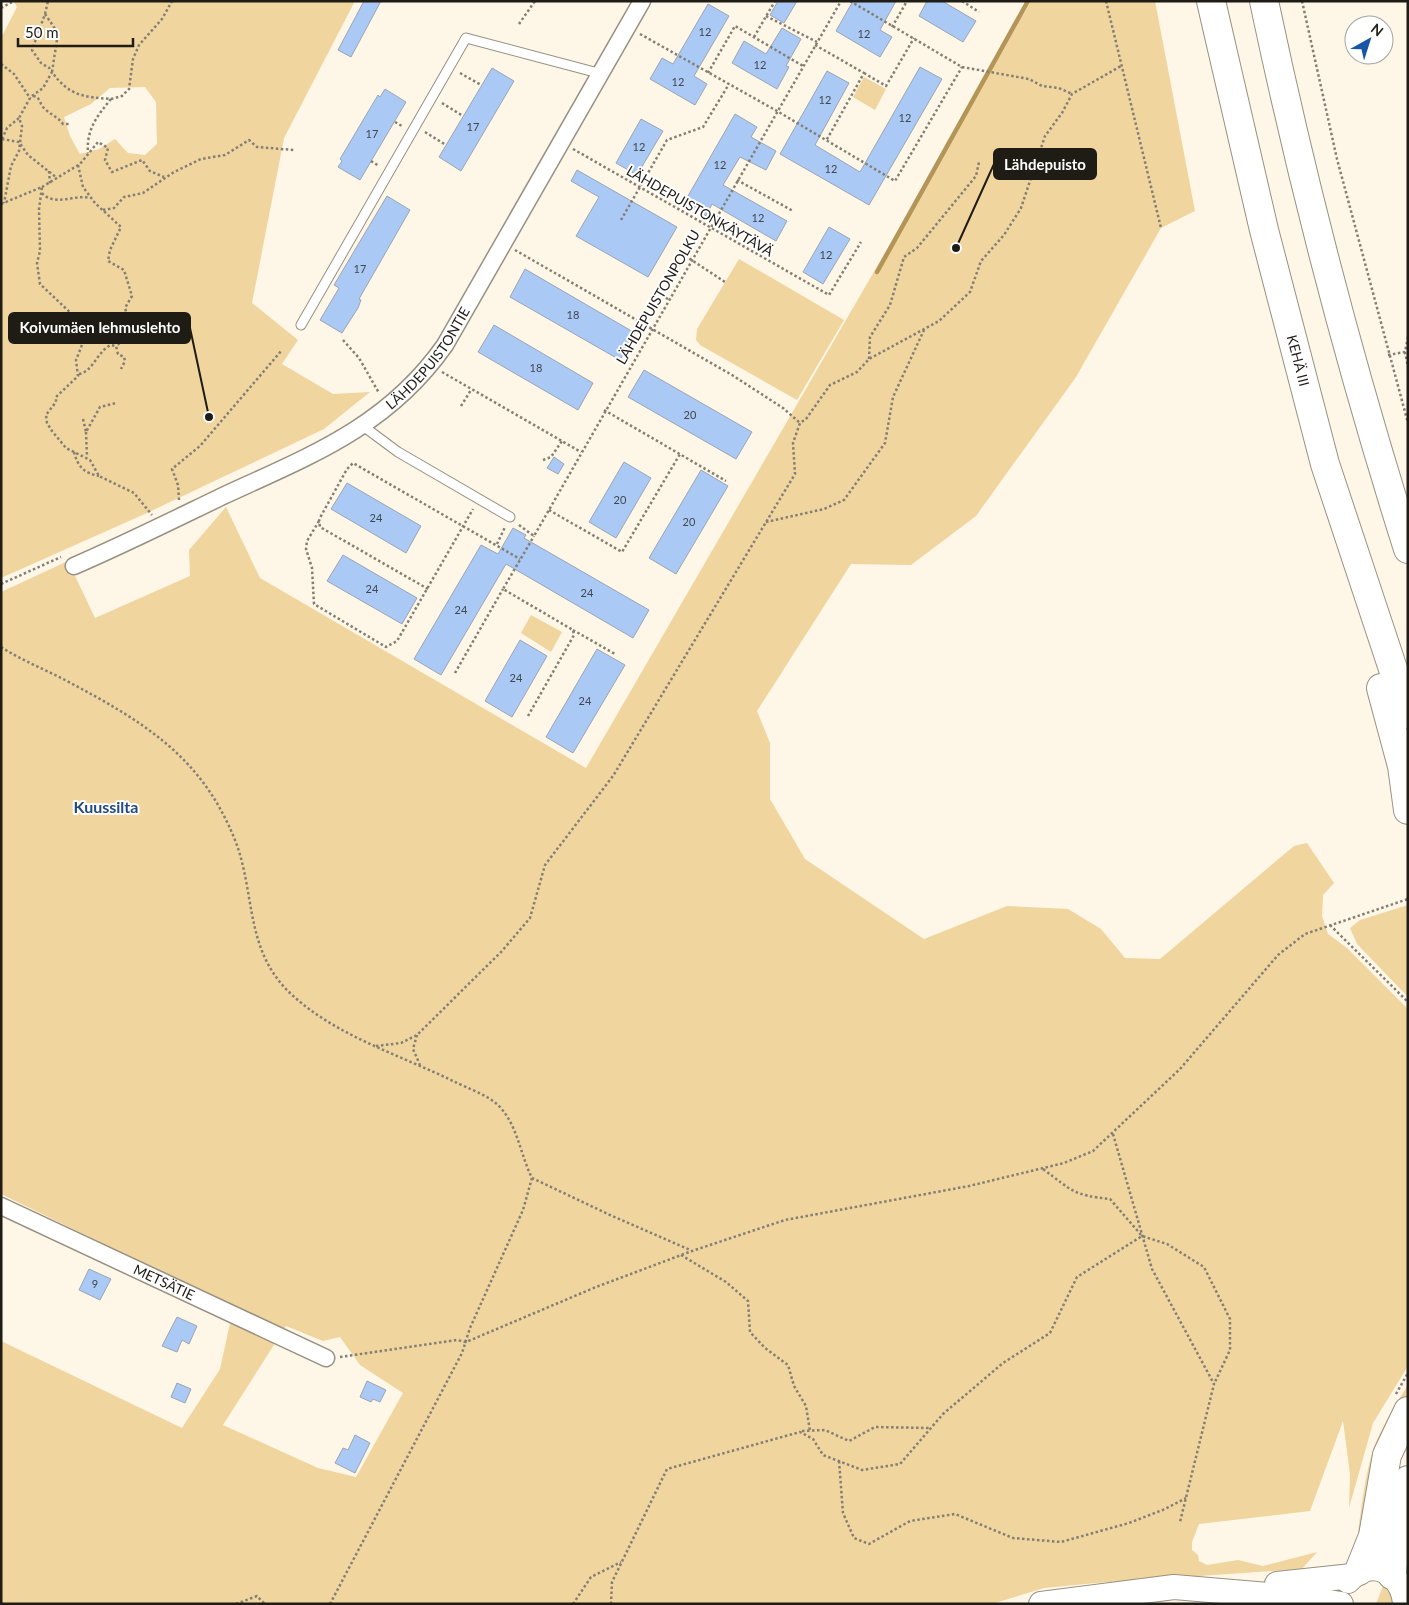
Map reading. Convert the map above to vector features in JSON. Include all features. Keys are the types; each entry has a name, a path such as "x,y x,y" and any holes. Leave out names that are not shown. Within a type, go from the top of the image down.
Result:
{"highway":[{"name":"KEHÄ III","path":"1211,1 1264,230 1325,464 1408,714"},
{"path":"1264,1 1285,102 1328,278 1366,414 1408,549"},
{"path":"1325,464 1342,565 1388,707 1402,766 1408,810"},
{"path":"1356,1574 1373,1536 1387,1454 1401,1403"},
{"path":"1402,1592 1397,1516 1408,1480"}],"main road":[{"path":"1240,1592 1280,1584 1356,1574 1371,1568 1382,1570 1402,1592"},
{"path":"1041,1604 1174,1587 1240,1592 1341,1604 1342,1593 1356,1574"}],"street":[{"name":"LÄHDEPUISTONTIE","path":"70,561 332,445 363,426 400,396 430,365 504,244 642,1"},
{"name":"METSÄTIE","path":"1,1206 326,1358"}],"lane":[{"path":"301,324 466,38 602,74"},
{"path":"363,426 398,452 510,517"}],"path":[{"path":"1,8 14,1"},
{"path":"52,72 62,84 78,95 111,99 122,96 129,89 133,59 140,45 162,19 172,1"},
{"path":"520,24 535,1"},
{"path":"754,37 775,1"},
{"name":"LÄHDEPUISTONPOLKU","path":"455,673 604,410 841,1"},
{"path":"850,1 962,67 1029,79 1042,86 1060,88 1072,94"},
{"path":"892,27 907,1"},
{"path":"962,1 979,12"},
{"path":"1106,1 1161,228"},
{"path":"1302,1 1337,159 1388,355 1408,423"},
{"path":"47,2 45,14 32,50 41,63 49,68 52,66"},
{"path":"1,139 4,137 7,128 19,118 31,97 44,88 52,72 58,32 45,14"},
{"path":"766,16 886,86 914,38"},
{"path":"708,73 734,26 803,66"},
{"path":"628,28 777,111 895,181 962,67"},
{"path":"1,64 14,74 31,97 38,98 44,108 53,112 63,124 70,124"},
{"path":"376,1046 401,1043 417,1035 502,951 530,918 545,864 613,776 795,474 793,443 800,423 806,419 830,385 857,372 869,359 954,309 970,292 981,261 1004,235 1021,208 1045,136 1062,113 1072,94 1121,66"},
{"path":"450,67 481,85"},
{"path":"826,141 864,73"},
{"path":"622,220 667,140 703,127 729,84"},
{"path":"432,98 463,116"},
{"path":"88,155 87,140 92,126 97,116 111,99"},
{"path":"3,204 11,166 18,151 22,126 19,118"},
{"path":"415,126 446,145"},
{"path":"1,139 19,142 28,155 57,178"},
{"path":"103,210 114,208 124,197 143,193 164,177 201,159 220,156 236,150 249,140 257,147 294,150"},
{"path":"3,204 50,184 78,165 98,142 102,142 108,148 105,160 112,172 142,160 150,171 164,177"},
{"name":"LÄHDEPUISTONKÄYTÄVÄ","path":"562,142 709,228 829,295 861,242"},
{"path":"869,359 870,337 890,305 904,257 917,248 976,176 979,162"},
{"path":"78,165 81,185 90,198 121,227 110,250 108,261 124,270 132,292 130,301 125,308 130,324 130,335 116,346 108,346 88,371 79,374 75,381 56,396 56,402 52,405 45,418 59,440 74,452 87,457"},
{"path":"49,171 50,184"},
{"path":"737,180 793,211"},
{"path":"42,187 39,209 40,250 37,263 40,284 76,318 82,332 82,345 76,360 79,374"},
{"path":"42,193 50,199 58,200 82,196 90,198"},
{"path":"504,244 652,328 776,403 800,423"},
{"path":"681,253 725,282"},
{"path":"657,293 668,299"},
{"path":"766,522 824,509 844,500 885,443 893,397 924,328"},
{"path":"82,332 90,331 96,334 107,332 112,334"},
{"path":"1408,337 1405,352 1408,366"},
{"path":"342,340 359,358 380,394 373,399"},
{"path":"116,346 116,351 125,360 121,369"},
{"path":"186,500 178,504 180,493 172,469 200,446 282,350"},
{"path":"1388,355 1405,352"},
{"path":"430,365 580,452"},
{"path":"461,406 471,390"},
{"path":"86,432 100,407 116,403"},
{"path":"604,410 726,481"},
{"path":"83,419 86,432 87,457 99,476"},
{"path":"543,460 551,457 562,441"},
{"path":"74,452 77,464 84,471 134,493 153,516 144,520"},
{"path":"548,510 622,552 680,454"},
{"path":"478,499 464,525 428,589 398,641 386,647 314,604 312,568 306,550 307,541 347,469 353,462 464,525 497,544 520,559"},
{"path":"497,544 510,517 534,536"},
{"path":"319,521 320,527 325,531 428,589"},
{"path":"1,584 70,561"},
{"path":"503,589 615,654"},
{"path":"528,716 574,635 573,630"},
{"path":"1,647 134,719 174,748 193,770 222,812 236,842 256,937 277,977 310,1010 376,1046 420,1065 498,1105 516,1133 526,1166 532,1178 610,1216 692,1251"},
{"path":"326,1358 361,1355 457,1340 466,1342 596,1287 692,1251 785,1220 970,1186 1064,1163 1093,1151 1180,1069 1278,955 1299,937 1408,899"},
{"path":"1330,925 1408,1002"},
{"path":"417,1035 412,1049 420,1065"},
{"path":"1112,1133 1152,1269 1214,1384"},
{"path":"1043,1168 1065,1188 1084,1196 1110,1199 1142,1236 1167,1244 1204,1267 1230,1319 1230,1350 1214,1384 1180,1522"},
{"path":"330,1604 466,1342 470,1328 523,1210 532,1178"},
{"path":"800,1432 813,1439 823,1455 862,1470 900,1464 943,1414 1003,1363 1050,1333 1077,1277 1142,1236"},
{"path":"681,1255 726,1282 748,1301 750,1332 765,1348 788,1365 794,1386 806,1406 810,1431"},
{"path":"1401,1403 1408,1374"},
{"path":"611,1604 612,1582 667,1469 800,1432 825,1430 849,1441 875,1427 931,1428"},
{"path":"839,1461 843,1513 854,1538 868,1544 910,1521 955,1514 1013,1538 1061,1542 1129,1523 1165,1509 1186,1498"},
{"path":"573,1604 591,1577 622,1561"},
{"path":"236,1604 257,1596 265,1604"}],"shaded area":[{"path":"13,1 355,1 284,138 252,303 298,340 282,364 333,394 370,392 324,429 147,513 1,578 1,38 17,7","holes":["145,87 156,102 157,144 145,155 128,153 115,139 99,149 80,154 70,136 64,117 91,104 110,88"]},
{"path":"1031,1 1155,1 1195,211 1161,228 1076,377 976,516 911,565 851,564 757,711 770,743 770,799 805,859 924,939 1007,906 1068,909 1101,929 1125,958 1160,959 1294,846 1307,843 1334,883 1323,895 1322,916 1328,934 1347,948 1408,1009 1408,1366 1373,1423 1349,1508 1350,1474 1343,1421 1310,1511 1199,1524 1192,1542 1192,1550 1198,1555 1199,1561 1207,1565 1238,1560 1263,1566 1317,1552 1302,1569 1044,1588 992,1604 1,1604 1,1341 182,1428 220,1369 230,1323 223,1302 1,1194 1,592 68,561 95,618 190,576 189,550 226,507 260,578 586,768","holes":["286,1326 323,1341 340,1337 360,1365 403,1393 356,1477 318,1468 223,1425"]},
{"path":"864,77 886,89 875,110 853,97"},
{"path":"739,259 844,320 797,400 700,345 696,340 697,329"},
{"path":"531,615 562,632 551,652 521,633"},
{"path":"1408,905 1408,997 1357,944 1350,928 1360,920"},
{"path":"1408,1385 1408,1397 1393,1421 1366,1533 1358,1532 1366,1478 1374,1447 1381,1431"},
{"path":"1385,1581 1396,1604 1376,1604"}],"building":[{"path":"364,1 381,1 351,57 338,50"},
{"path":"778,1 797,1 784,23 770,15"},
{"path":"853,1 896,1 880,30 892,37 880,57 836,31"},
{"path":"927,1 942,1 976,21 963,42 919,16"},
{"path":"708,4 729,16 694,76 707,84 695,105 650,79 662,58 673,64"},
{"path":"782,28 801,39 786,66 789,67 777,89 732,63 744,41 766,54"},
{"path":"920,67 942,79 869,205 780,154 827,71 849,83 815,145 860,172"},
{"path":"492,68 514,81 461,171 439,157"},
{"path":"385,89 406,102 360,180 338,167 342,161 340,159 378,95 380,97"},
{"path":"735,114 757,127 751,137 776,151 766,170 740,157 723,185 787,221 776,241 712,204 706,216 684,203"},
{"path":"641,119 663,131 637,175 616,163"},
{"path":"577,170 677,227 648,277 576,236 599,197 571,181"},
{"path":"387,196 410,210 359,299 361,300 358,308 342,333 320,320 339,288 334,285"},
{"path":"829,227 850,239 823,284 803,272"},
{"path":"525,269 635,333 620,360 510,297"},
{"path":"494,325 593,383 578,410 478,352"},
{"path":"644,370 752,432 736,459 628,397"},
{"path":"554,457 564,464 558,474 547,468"},
{"path":"624,462 651,478 616,538 589,522"},
{"path":"701,470 728,486 676,574 649,558"},
{"path":"347,483 421,526 406,553 331,509"},
{"path":"513,528 526,535 524,538 649,610 633,638 506,564 441,675 414,659 481,545 498,554"},
{"path":"343,555 417,598 402,624 327,581"},
{"path":"520,640 547,656 512,717 485,701"},
{"path":"597,649 625,665 573,753 546,737"},
{"path":"89,1269 111,1279 100,1300 79,1290"},
{"path":"177,1317 197,1326 189,1344 182,1340 177,1352 162,1346"},
{"path":"367,1381 386,1390 380,1402 373,1399 371,1402 360,1397"},
{"path":"177,1383 191,1389 185,1403 171,1397"},
{"path":"355,1435 370,1443 355,1473 335,1463 343,1448 348,1450"}],"waterway":[{"path":"877,272 1028,1"}],"place":[{"name":"Lähdepuisto","path":"956,248"},
{"name":"Koivumäen lehmuslehto","path":"209,417"}],"district":[{"name":"Kuussilta","path":"106,807"}]}
